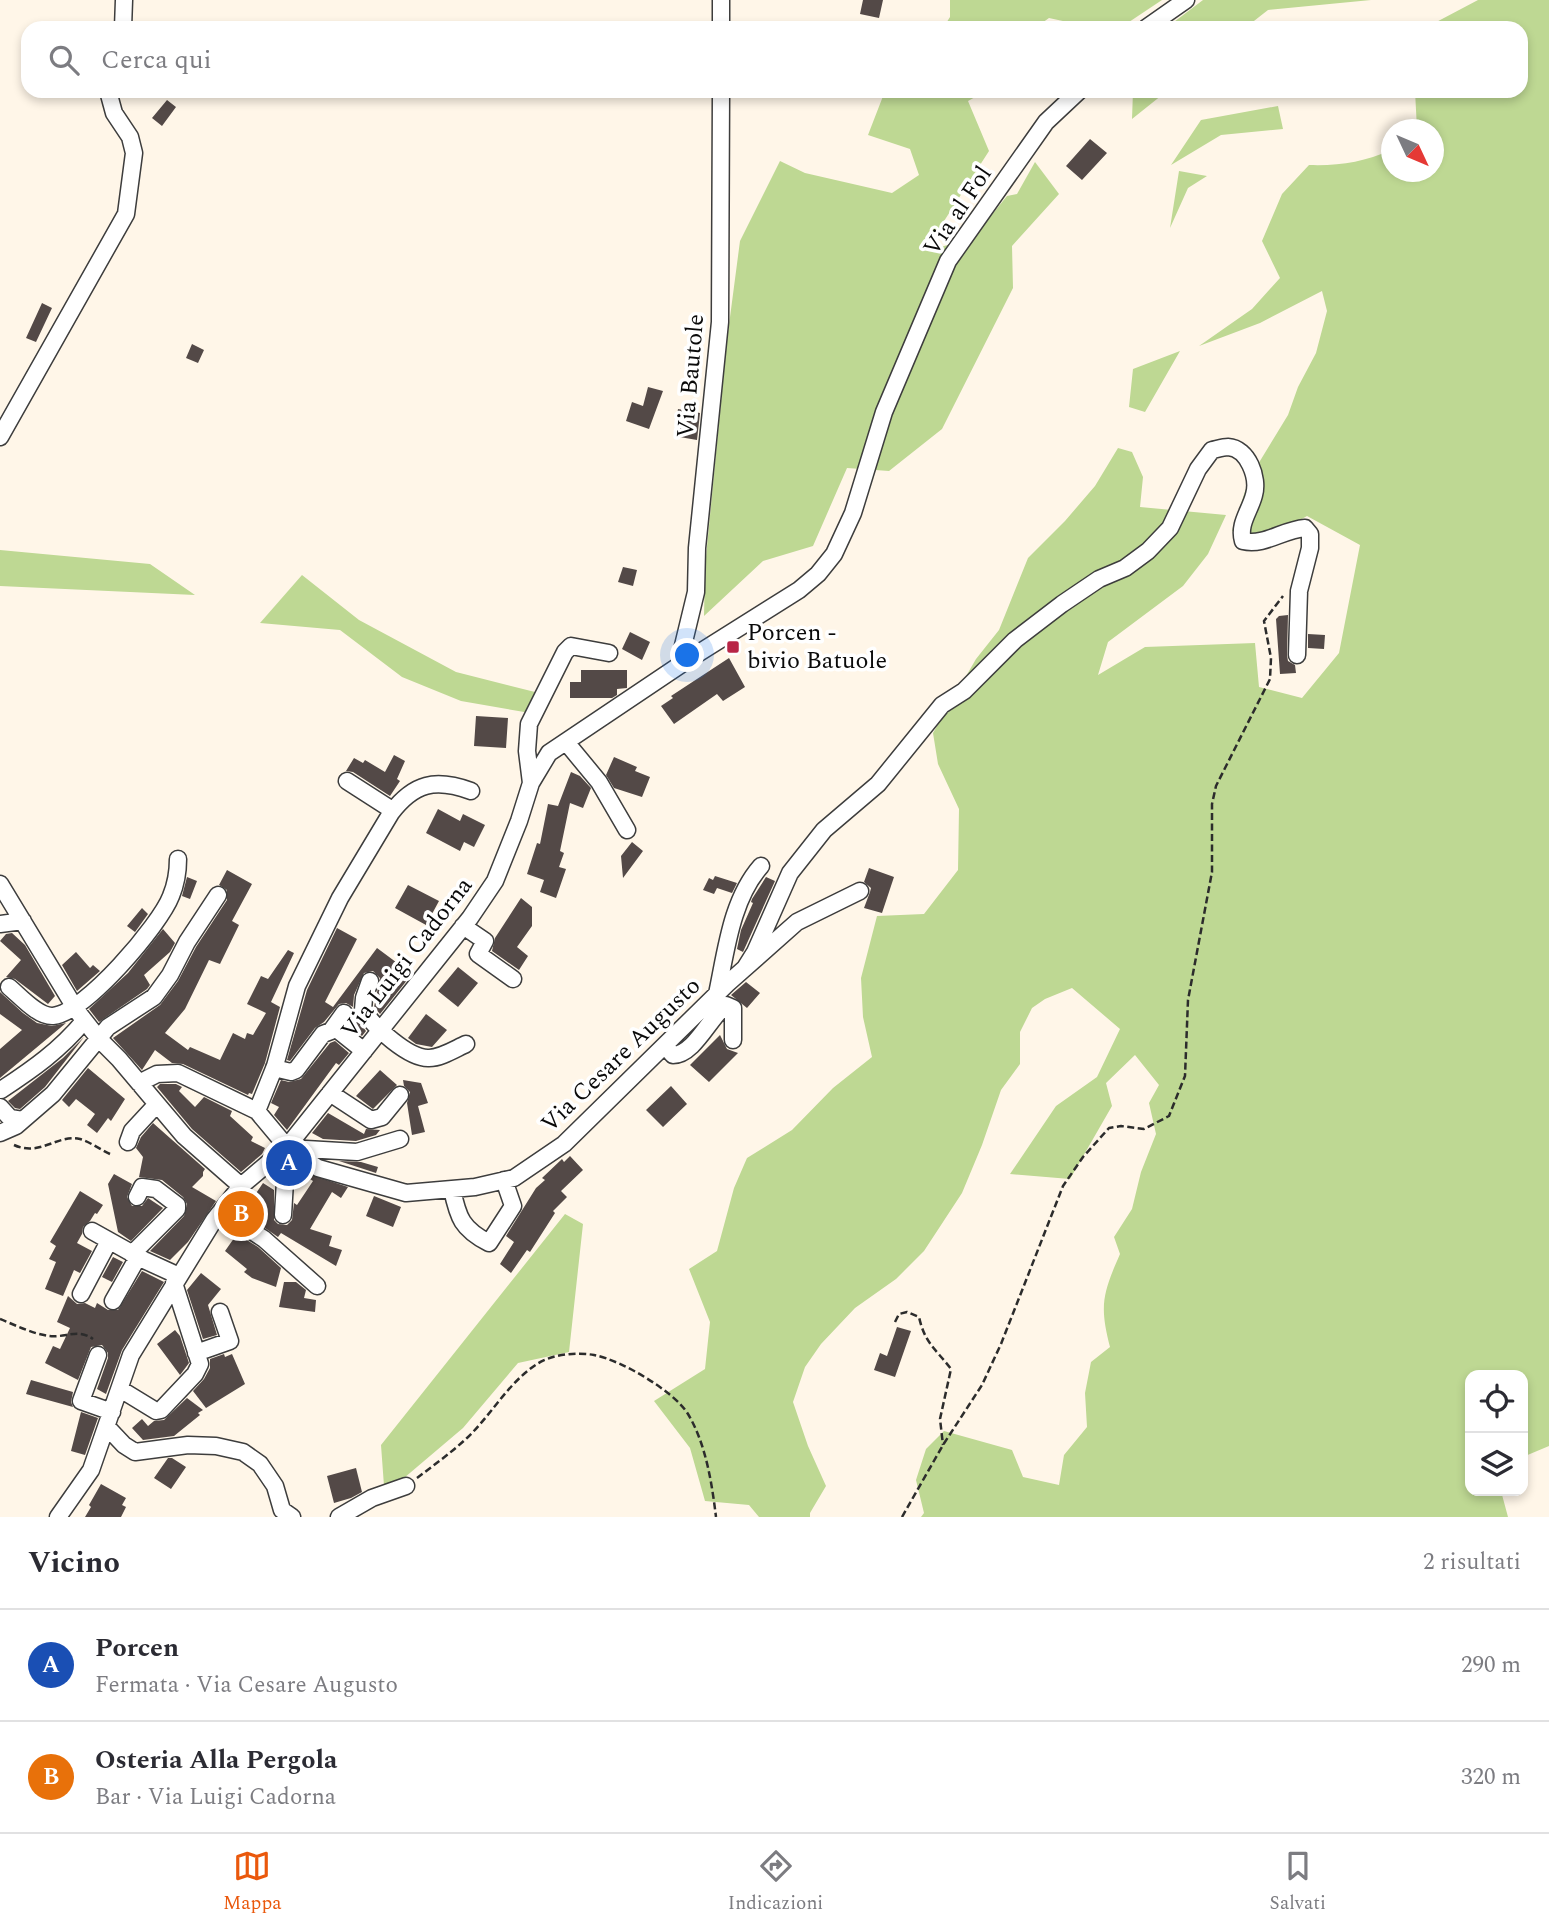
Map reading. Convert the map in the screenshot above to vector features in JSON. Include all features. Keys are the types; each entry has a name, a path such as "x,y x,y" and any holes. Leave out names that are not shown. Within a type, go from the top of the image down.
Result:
{"street":[{"path":"123,21 124,0"},
{"path":"721,21 722,0"},
{"path":"1156,21 1186,0"},
{"path":"0,437 126,214 134,153 130,137 114,113 110,98"},
{"name":"Via Bautole","path":"686,661 681,654 696,592 697,548 720,322 721,98"},
{"name":"Via al Fol","path":"884,412 948,261 1046,122 1072,98"},
{"name":"Via Luigi Cadorna","path":"58,1517 91,1470 131,1355 188,1262 221,1211 241,1186 286,1147 463,926 495,881 531,783 549,753 686,661 799,590 818,574 834,554 853,513 884,412"},
{"path":"745,968 755,952 790,873 824,830 878,784 942,705 964,691 1015,640 1099,579 1125,568 1148,551 1170,528 1198,468 1212,450 1229,447 1243,453 1251,466 1256,491 1241,527 1242,541 1256,544 1293,529 1305,528 1310,534 1310,548 1299,591 1297,655"},
{"path":"531,783 527,751 529,724 565,652 571,646 610,653"},
{"path":"566,741 599,782 627,830"},
{"path":"347,781 389,808 391,813"},
{"path":"139,1083 157,1074 178,1073 257,1111 274,1068 297,986 317,950 340,898 391,813 401,800 414,790 432,783 471,791"},
{"path":"9,987 45,1015 54,1016 90,995 123,964 170,898 178,873 178,859"},
{"path":"717,994 733,921 751,877 761,866"},
{"path":"0,884 7,921 99,1039 184,1136 241,1186"},
{"name":"Via Cesare Augusto","path":"257,1111 286,1147 318,1168 406,1193 475,1187 514,1178 564,1144 717,994 797,922 860,891"},
{"path":"2,1136 59,1087 108,1027 149,1001 163,986 187,942 218,895"},
{"path":"463,926 485,941 478,954 513,979"},
{"path":"370,981 363,1010 380,1030 412,1054 425,1059 433,1058 466,1044"},
{"path":"666,1046 673,1055 679,1055 693,1044 726,1005 733,1008 733,1041"},
{"path":"274,1068 292,1072 296,1070 323,1034 331,1031 344,1013"},
{"path":"1,1090 38,1066 64,1044 84,1020"},
{"path":"334,1027 364,1051"},
{"path":"38,1066 59,1087"},
{"path":"330,1093 372,1120 382,1116 400,1095"},
{"path":"128,1142 132,1131 157,1104"},
{"path":"0,1107 10,1118 23,1120"},
{"path":"283,1215 286,1147 357,1152 400,1139"},
{"path":"452,1189 462,1223 472,1235 489,1243 513,1206 504,1180"},
{"path":"113,1301 135,1255 177,1209 177,1205 156,1189 142,1186 136,1197"},
{"path":"221,1211 264,1239 317,1286"},
{"path":"92,1231 177,1280 200,1364 195,1374 161,1410 156,1411 120,1389"},
{"path":"80,1294 109,1241"},
{"path":"197,1353 230,1340 220,1312"},
{"path":"98,1355 81,1401 109,1420 124,1445 135,1452 188,1445 216,1446 243,1452 260,1464 275,1486 282,1510 292,1517"},
{"path":"339,1517 372,1498 406,1486"}],"path":[{"path":"902,1517 943,1445 982,1385 1001,1344 1063,1186 1083,1157 1109,1128 1121,1126 1144,1129 1169,1116 1185,1076 1188,1000 1212,872 1212,804 1216,786 1270,679 1271,659 1264,621 1303,574"},
{"path":"2,1136 24,1149 79,1139 110,1154"},
{"path":"895,1322 899,1314 907,1311 919,1317 923,1334 933,1350 951,1369 940,1419 943,1445"},
{"path":"0,1319 51,1336 83,1334 97,1343 98,1355"},
{"path":"406,1486 468,1437 516,1382 538,1364 555,1356 595,1355 643,1375 681,1404 689,1416 711,1476 716,1517"}],"green space":[{"path":"950,0 1162,0 1130,21 1063,21 1049,18 1045,21 947,21"},
{"path":"1203,0 1371,0 1268,10 1254,21 1175,21"},
{"path":"1478,0 1549,0 1549,1446 1528,1455 1528,1370 1465,1370 1465,1496 1502,1496 1508,1517 921,1517 924,1513 916,1480 926,1449 944,1431 1012,1450 1023,1477 1059,1485 1064,1455 1087,1427 1085,1393 1091,1362 1110,1347 1104,1299 1120,1254 1114,1237 1132,1209 1141,1172 1156,1134 1149,1103 1159,1085 1135,1055 1106,1083 1112,1106 1070,1179 1010,1174 1056,1106 1097,1077 1120,1029 1072,988 1045,999 1032,1008 1020,1032 1020,1064 1001,1090 962,1193 924,1251 896,1279 855,1308 821,1344 805,1367 793,1402 808,1446 826,1486 810,1517 759,1517 749,1505 705,1501 690,1448 654,1401 705,1369 710,1322 689,1269 717,1251 734,1188 747,1158 792,1130 833,1088 872,1057 863,1017 861,978 877,916 924,914 958,870 959,809 938,764 933,733 976,659 999,630 1028,558 1095,486 1118,448 1132,452 1143,477 1140,507 1226,515 1208,554 1183,586 1108,642 1098,675 1145,647 1255,643 1259,687 1302,698 1339,653 1360,545 1307,516 1267,539 1232,531 1249,479 1288,415 1298,387 1316,353 1327,311 1322,291 1260,323 1199,346 1252,309 1280,278 1262,241 1282,194 1309,165 1351,162 1381,154 1381,182 1444,182 1444,119 1416,119 1415,98 1528,98 1528,21 1438,21"},
{"path":"882,98 973,98 968,101 989,151 937,232 937,248 973,238 1007,196 1017,194 1035,162 1059,194 1012,246 1013,288 942,429 889,471 847,468 813,546 763,561 704,616 705,567 727,340 740,241 780,161 805,173 892,193 919,175 910,149 868,135"},
{"path":"1133,98 1158,98 1132,119"},
{"path":"1278,106 1283,129 1221,135 1171,165 1201,120"},
{"path":"1179,171 1207,176 1188,188 1170,228"},
{"path":"1180,351 1145,412 1129,407 1133,369"},
{"path":"0,550 150,564 195,595 0,586"},
{"path":"302,575 359,620 456,672 535,692 530,713 461,701 402,677 340,630 260,623"},
{"path":"565,1214 583,1224 569,1352 518,1363 463,1428 404,1478 384,1486 381,1445"}],"building":[{"path":"863,0 883,0 879,18 860,14"},
{"path":"167,100 176,107 162,126 152,118"},
{"path":"1090,139 1107,153 1082,180 1066,166"},
{"path":"42,303 52,308 36,342 26,338"},
{"path":"192,344 204,350 198,363 186,358"},
{"path":"648,387 663,391 649,429 626,421 632,402 643,406"},
{"path":"678,409 700,413 697,440 674,436"},
{"path":"623,567 637,570 633,586 618,582"},
{"path":"1288,615 1287,655 1288,661 1295,665 1296,673 1280,674 1276,619"},
{"path":"630,632 650,642 642,660 622,649"},
{"path":"1308,634 1325,635 1324,649 1308,648"},
{"path":"729,658 745,687 723,701 717,694 674,724 661,706 673,698 671,696"},
{"path":"581,670 627,670 627,688 617,689 617,695 612,698 570,698 570,682 581,682"},
{"path":"476,716 508,718 506,748 474,746"},
{"path":"394,755 405,761 397,779 400,781 390,796 353,772 346,771 354,758 363,763 365,760 385,772"},
{"path":"614,757 637,767 635,771 650,777 642,797 614,788 606,775"},
{"path":"571,772 580,776 591,788 583,808 570,803 560,851 564,853 559,867 566,869 556,898 540,892 544,880 527,874 537,843 540,844 548,804 558,806"},
{"path":"438,809 460,821 463,814 485,825 474,847 464,842 460,851 426,833"},
{"path":"632,842 643,851 623,878 621,856"},
{"path":"869,868 894,877 882,913 864,908 871,888 864,882"},
{"path":"227,870 252,884 232,921 239,925 220,964 209,960 185,1009 165,1033 188,1050 190,1047 220,1060 233,1033 245,1039 247,1033 253,1035 266,1013 247,1004 261,976 268,979 288,950 294,953 271,1002 280,1007 265,1063 252,1094 248,1095 183,1064 172,1063 155,1050 142,1070 113,1038 160,1005 178,981 196,947 227,900 227,890 219,885"},
{"path":"715,876 737,883 732,893 717,888 714,894 703,890 709,878 713,880"},
{"path":"187,877 197,881 190,899 182,896"},
{"path":"766,877 775,881 743,952 737,949 741,930 753,903 752,899"},
{"path":"408,885 439,901 426,925 395,908"},
{"path":"521,898 532,907 532,926 517,947 528,956 519,970 492,951 495,938"},
{"path":"142,908 148,914 135,932 127,926"},
{"path":"337,928 357,939 325,1002 333,1007 377,948 412,974 380,1014 374,1007 380,978 373,971 364,973 354,995 353,1007 346,1003 339,1004 324,1022 315,1028 290,1061 287,1060 307,990"},
{"path":"163,929 175,943 170,952 144,975 150,985 99,1022 89,1009 128,973"},
{"path":"12,933 25,945 55,996 48,1004 15,979 6,977 21,960 0,941 6,934"},
{"path":"76,952 90,968 93,965 100,971 77,991 62,965"},
{"path":"458,967 478,983 458,1007 438,991"},
{"path":"746,982 760,993 747,1008 731,995"},
{"path":"0,992 37,1023 52,1026 66,1023 0,1078 0,1049 22,1030 0,1014"},
{"path":"426,1014 447,1030 432,1047 416,1044 408,1038"},
{"path":"354,1015 366,1031 362,1036 348,1025"},
{"path":"720,1035 727,1049 738,1053 709,1082 690,1065"},
{"path":"84,1037 45,1087 20,1109 8,1101 63,1058"},
{"path":"335,1041 349,1053 339,1065 336,1063 287,1130 274,1115 279,1107 271,1103 281,1080 289,1082 301,1079 330,1043"},
{"path":"88,1068 125,1099 111,1121 108,1118 97,1133 87,1125 95,1114 76,1099 69,1107 62,1100"},
{"path":"380,1070 397,1085 373,1109 356,1096"},
{"path":"403,1080 421,1083 428,1103 418,1106 425,1132 412,1135 407,1103 410,1092 404,1086"},
{"path":"160,1084 176,1084 182,1087 179,1091 195,1107 204,1097 232,1111 230,1116 253,1137 251,1141 265,1148 262,1154 241,1172 192,1129 157,1087"},
{"path":"671,1086 687,1104 663,1127 646,1110"},
{"path":"328,1113 364,1134 366,1129 380,1130 376,1135 356,1141 323,1139 312,1133"},
{"path":"153,1123 205,1169 203,1176 192,1187 216,1201 188,1242 170,1260 150,1251 184,1216 187,1204 183,1197 162,1180 139,1177 143,1157 136,1148"},
{"path":"570,1156 583,1170 561,1191 567,1197 553,1211 555,1213 530,1252 527,1250 511,1273 500,1264 514,1242 506,1236 536,1188 545,1180 542,1178 562,1159 564,1162"},
{"path":"339,1161 361,1162 378,1167 376,1173"},
{"path":"114,1174 132,1184 127,1197 132,1206 142,1206 148,1198 163,1208 131,1241 118,1232 108,1184"},
{"path":"309,1174 348,1187 341,1198 332,1192 310,1229 332,1236 329,1246 342,1250 336,1266 281,1233 278,1237 237,1209 245,1198 250,1202 263,1183 274,1190 274,1220 278,1224 287,1225 292,1220 294,1203 297,1205 313,1181 307,1177"},
{"path":"80,1191 103,1205 83,1227 77,1243 92,1251 80,1273 74,1270 63,1296 45,1289 56,1262 49,1259 56,1246 50,1242"},
{"path":"374,1196 401,1207 393,1227 366,1216"},
{"path":"237,1234 258,1247 281,1268 276,1287 252,1278 244,1272 247,1269 225,1251"},
{"path":"113,1257 123,1262 112,1282 102,1277"},
{"path":"142,1271 164,1282 122,1350 106,1394 97,1389 108,1358 102,1345 91,1347 78,1380 45,1363 53,1346 60,1349 70,1328 57,1322 68,1296 77,1304 85,1303 95,1308 97,1303 108,1310 118,1310"},
{"path":"201,1273 221,1289 208,1305 217,1335 203,1339 187,1290"},
{"path":"284,1282 296,1282 306,1290 304,1298 316,1300 315,1312 279,1307"},
{"path":"897,1327 911,1331 895,1377 874,1370 880,1353 887,1356"},
{"path":"175,1330 180,1336 189,1363 180,1375 157,1344"},
{"path":"224,1354 225,1357 232,1354 245,1384 206,1408 193,1391 210,1368 210,1359"},
{"path":"31,1380 73,1392 73,1407 26,1394"},
{"path":"187,1398 203,1410 174,1436 143,1440 132,1428 142,1419 148,1426 154,1421 164,1420"},
{"path":"81,1412 98,1418 85,1455 71,1451"},
{"path":"168,1458 186,1467 171,1489 154,1478"},
{"path":"356,1468 362,1492 334,1503 327,1476"},
{"path":"101,1484 126,1498 122,1505 126,1507 121,1517 85,1517"}],"place":[{"name":"Porcen - bivio Batuole","path":"733,647"},
{"name":"Porcen","path":"289,1163"},
{"name":"Osteria Alla Pergola","path":"241,1214"}]}
